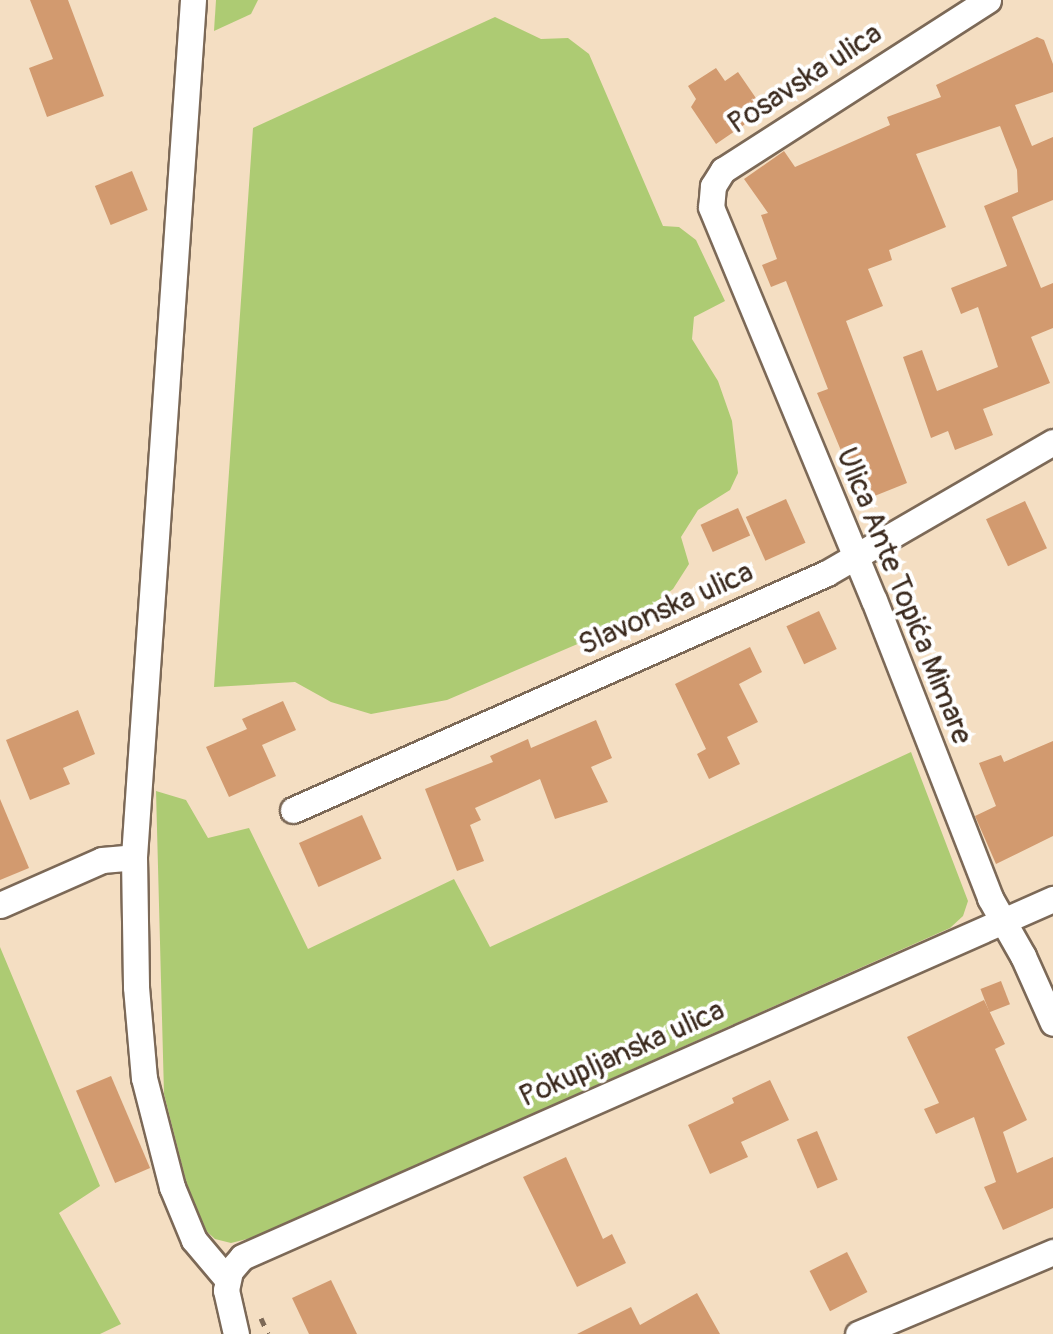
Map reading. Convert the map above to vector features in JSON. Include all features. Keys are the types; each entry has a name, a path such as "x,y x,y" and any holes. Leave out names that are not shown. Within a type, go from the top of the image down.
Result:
{"street":[{"path":"193,0 134,858 138,1028 144,1078 181,1211 202,1252 226,1280 226,1307 236,1334"},
{"name":"Posavska ulica","path":"713,186 718,176 735,162 988,0"},
{"name":"Ulica Ante Topića Mimare","path":"713,186 711,207 1001,922 1023,956 1053,1024"},
{"name":"Slavonska ulica","path":"293,810 854,558 1053,442"},
{"path":"0,905 102,860 134,858"},
{"name":"Pokupljanska ulica","path":"226,1280 242,1257 1053,898"},
{"path":"858,1334 1053,1252"}],"green space":[{"path":"216,0 258,0 251,14 214,31"},
{"path":"495,17 541,39 568,38 589,54 663,226 679,227 696,240 725,301 694,317 692,339 718,381 732,421 738,473 730,490 698,510 681,537 689,564 673,589 629,622 447,700 371,714 331,702 295,682 214,687 253,128"},
{"path":"911,752 968,901 963,916 950,928 255,1237 231,1243 215,1239 203,1228 192,1205 164,1094 156,791 186,800 208,838 249,828 308,949 454,879 490,947"},
{"path":"0,947 100,1186 59,1213 121,1324 100,1334 0,1334"}],"building":[{"path":"30,0 68,0 104,96 47,117 29,68 53,59"},
{"path":"1037,37 1044,40 1053,64 1053,92 1015,105 1032,146 1053,137 1053,200 1012,217 1041,288 1053,283 1053,328 1031,337 1050,383 983,409 993,435 955,450 948,431 931,438 903,357 922,350 937,391 998,367 978,307 961,314 951,288 1007,266 984,206 1018,192 1017,170 1000,126 916,154 946,227 889,250 892,260 868,269 883,306 846,321 907,483 862,501 817,393 828,389 786,281 771,287 762,265 777,259 761,215 768,213 744,179 784,151 795,167 890,125 887,117 941,97 936,85"},
{"path":"716,68 725,81 738,72 760,104 752,109 757,116 716,144 691,107 696,99 688,86"},
{"path":"132,171 148,210 111,225 95,186"},
{"path":"786,499 806,543 765,561 746,517"},
{"path":"1025,501 1047,548 1008,566 986,519"},
{"path":"738,508 750,535 713,552 701,525"},
{"path":"819,611 837,649 804,664 786,626"},
{"path":"750,647 762,672 739,684 758,722 727,737 740,764 709,779 697,754 706,749 675,684"},
{"path":"283,701 296,730 262,745 276,776 229,797 206,747 247,729 242,719"},
{"path":"78,710 95,754 63,768 70,784 30,800 6,740"},
{"path":"596,720 612,758 591,767 608,802 555,819 540,779 475,808 481,820 470,825 484,861 457,871 425,789 493,762 490,756 528,739 531,748"},
{"path":"1053,741 1053,836 996,864 975,816 996,806 979,763 1001,755 1004,762"},
{"path":"0,799 29,868 0,880"},
{"path":"362,815 382,859 318,887 299,843"},
{"path":"1001,981 1010,1004 989,1012 980,989"},
{"path":"984,1000 1005,1044 995,1049 1027,1120 1003,1132 1017,1173 1053,1157 1053,1208 1003,1230 984,1187 996,1182 974,1117 936,1134 924,1109 939,1103 907,1037"},
{"path":"111,1076 150,1168 115,1183 76,1091"},
{"path":"770,1080 789,1120 741,1142 748,1157 710,1174 688,1125"},
{"path":"817,1131 838,1180 817,1188 797,1140"},
{"path":"566,1157 603,1239 612,1234 626,1263 577,1287 523,1177"},
{"path":"847,1252 867,1292 830,1311 810,1271"},
{"path":"331,1280 357,1334 309,1334 292,1298"},
{"path":"697,1293 720,1334 577,1334 631,1307 640,1325"}]}
